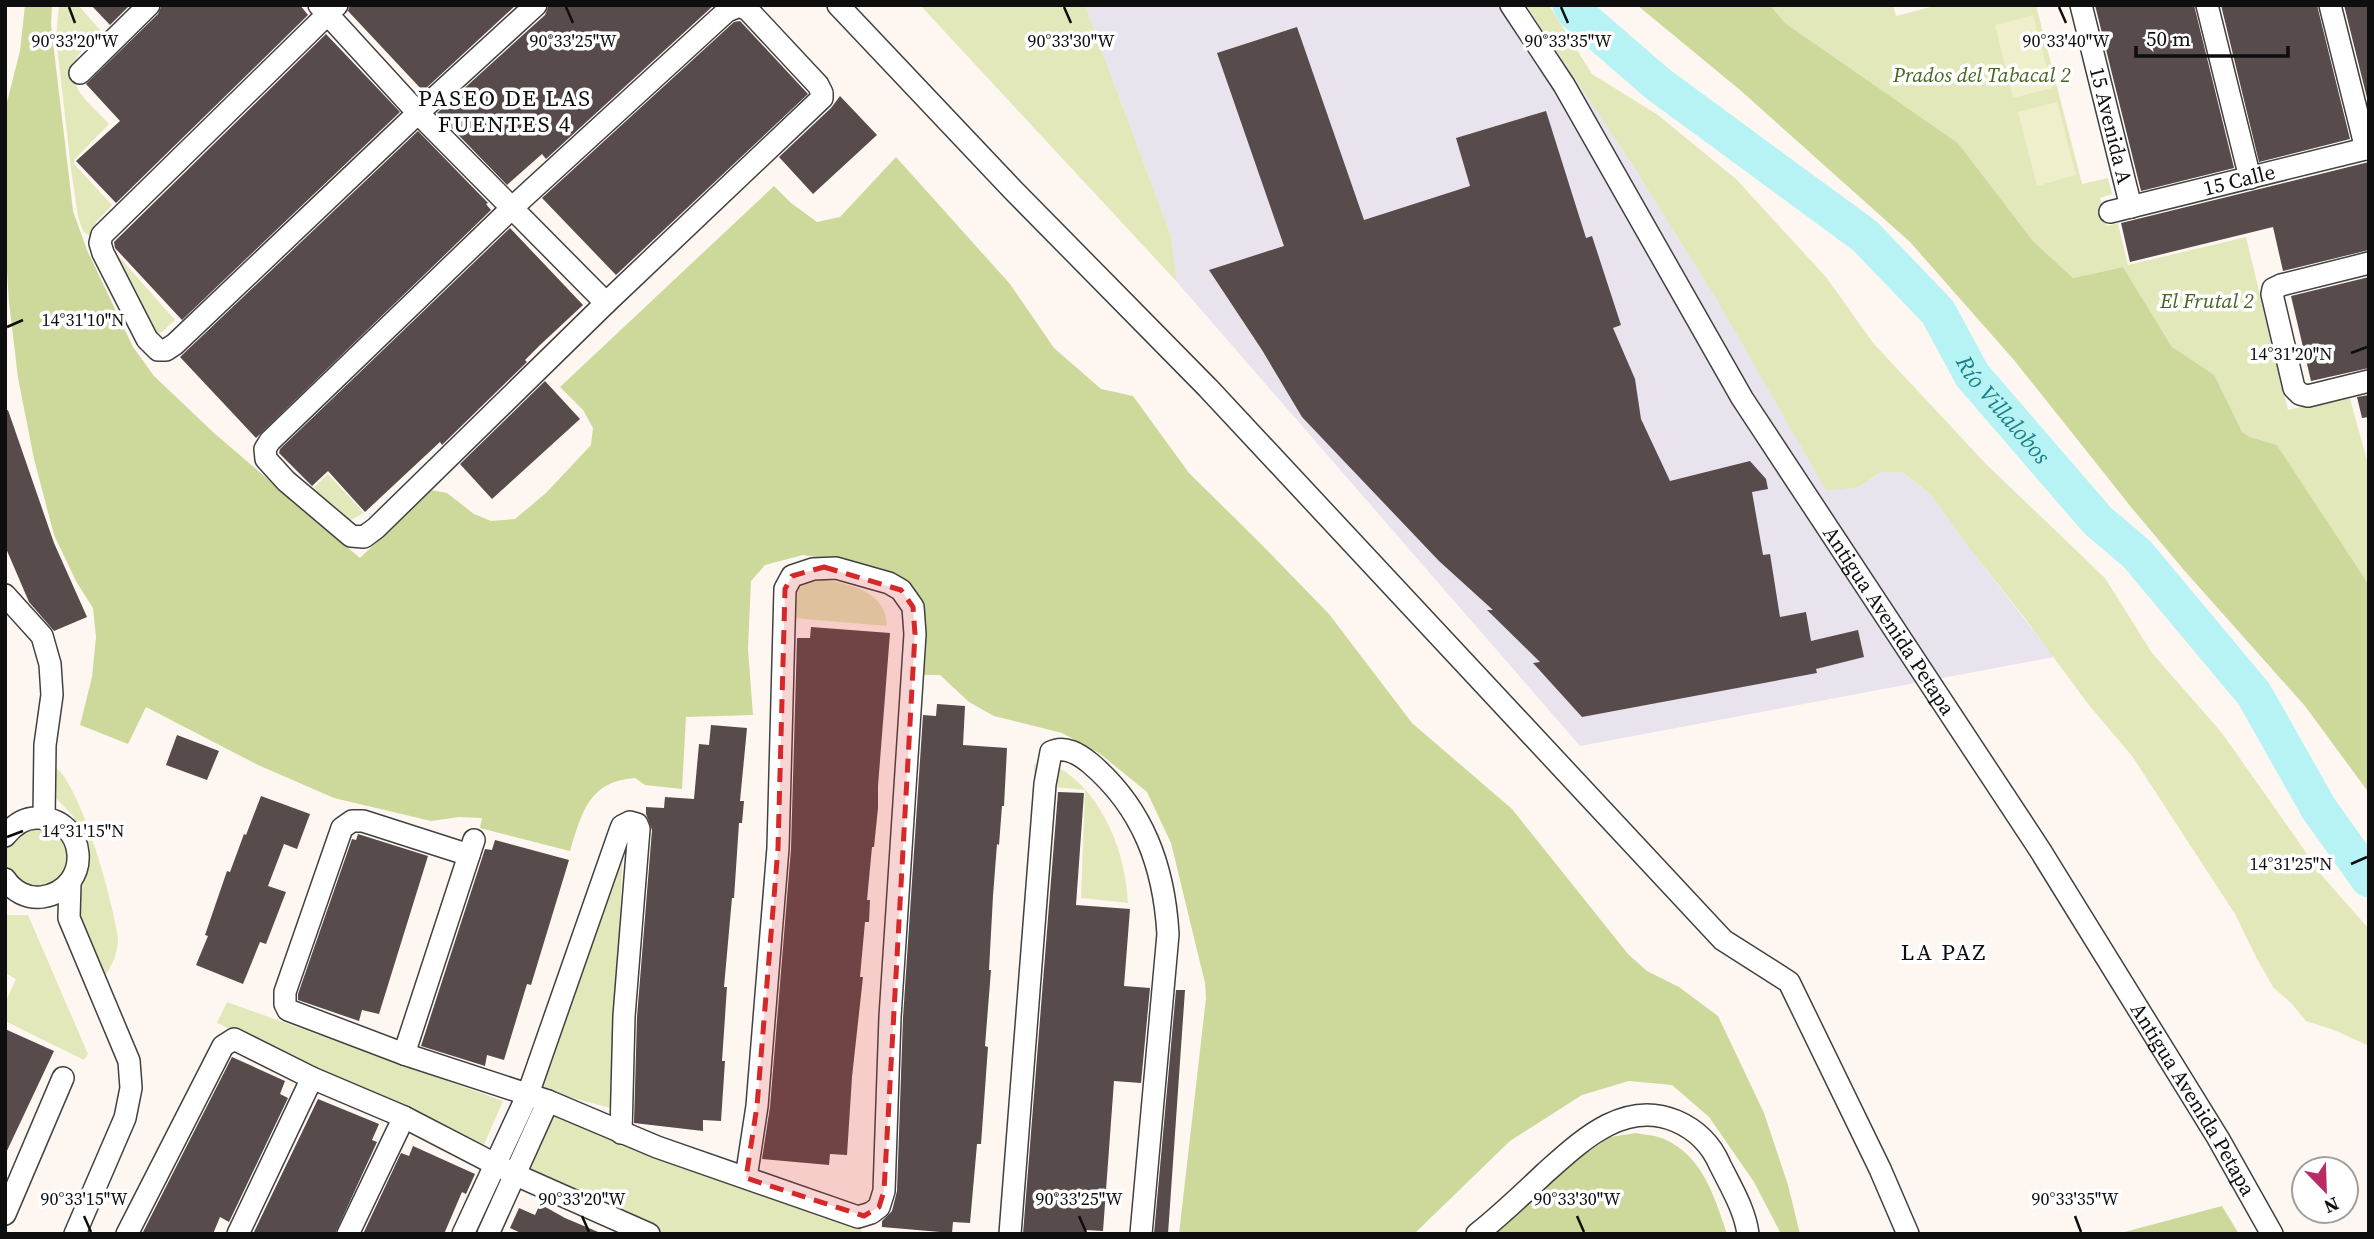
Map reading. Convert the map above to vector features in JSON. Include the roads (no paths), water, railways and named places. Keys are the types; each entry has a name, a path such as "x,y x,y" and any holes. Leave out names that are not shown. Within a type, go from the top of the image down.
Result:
{"street":[{"path":"80,73 149,5"},
{"path":"536,5 418,113 175,344 163,350 152,345 100,243 102,235 328,8 418,113 606,303"},
{"path":"838,5 1013,190 1208,388 1723,940 1789,982 1908,1234"},
{"name":"Antigua Avenida Petapa","path":"1511,5 1564,85 1742,398 2027,829 2218,1138 2272,1234"},
{"name":"15 Avenida A","path":"2081,5 2131,207"},
{"path":"2207,5 2250,178"},
{"path":"2330,5 2367,149"},
{"path":"740,6 748,9 818,85 822,93 822,98 606,303 381,524 363,537 351,536 286,481 266,458 265,449 270,441 513,207 727,11 740,6"},
{"name":"15 Calle","path":"2110,212 2367,149"},
{"path":"2369,263 2273,289 2294,388 2300,394 2308,396 2369,381"},
{"path":"404,1054 472,847 356,820 339,831 289,979 285,1000 292,1013 404,1054 538,1098 621,1133 746,1178 858,1217 879,1207 884,1191 890,1017 915,614 909,599 889,583 824,567 799,572 792,576 785,589 778,848 757,1106 746,1178"},
{"path":"5,580 42,636 46,649 52,695 46,745 44,818"},
{"path":"5,594 36,626"},
{"path":"1010,1234 1045,784 1051,752 1059,749 1071,751 1084,758 1127,800 1153,851 1167,905 1168,934 1141,1234"},
{"path":"5,836 20,822 32,818 56,821 74,837 79,861 70,882 58,892 44,897 20,893 5,879"},
{"path":"488,1234 516,1175 620,831 626,824 634,823 639,829 624,1016 621,1133"},
{"path":"70,882 69,918 129,1061 131,1088 125,1118 75,1234"},
{"path":"44,897 69,918"},
{"path":"127,1234 225,1043 234,1040 312,1078 404,1117 516,1175 644,1233"},
{"path":"5,1214 63,1078"},
{"path":"238,1234 312,1078"},
{"path":"463,1234 495,1163 538,1098"},
{"path":"1478,1234 1581,1142 1618,1120 1645,1116 1671,1119 1685,1125 1703,1139 1714,1152 1752,1229"},
{"path":"348,1234 404,1117"}],"waterway":[{"name":"Río Villalobos","path":"1571,5 1576,13 1658,84 1865,236 1938,312 1972,375 2098,521 2137,554 2254,694 2319,809 2369,879"}],"district":[{"name":"PASEO DE LAS FUENTES 4","path":"505,111"},
{"name":"LA PAZ","path":"1944,952"}],"park label":[{"name":"Prados del Tabacal 2","path":"1982,75"},
{"name":"El Frutal 2","path":"2207,301"}]}
